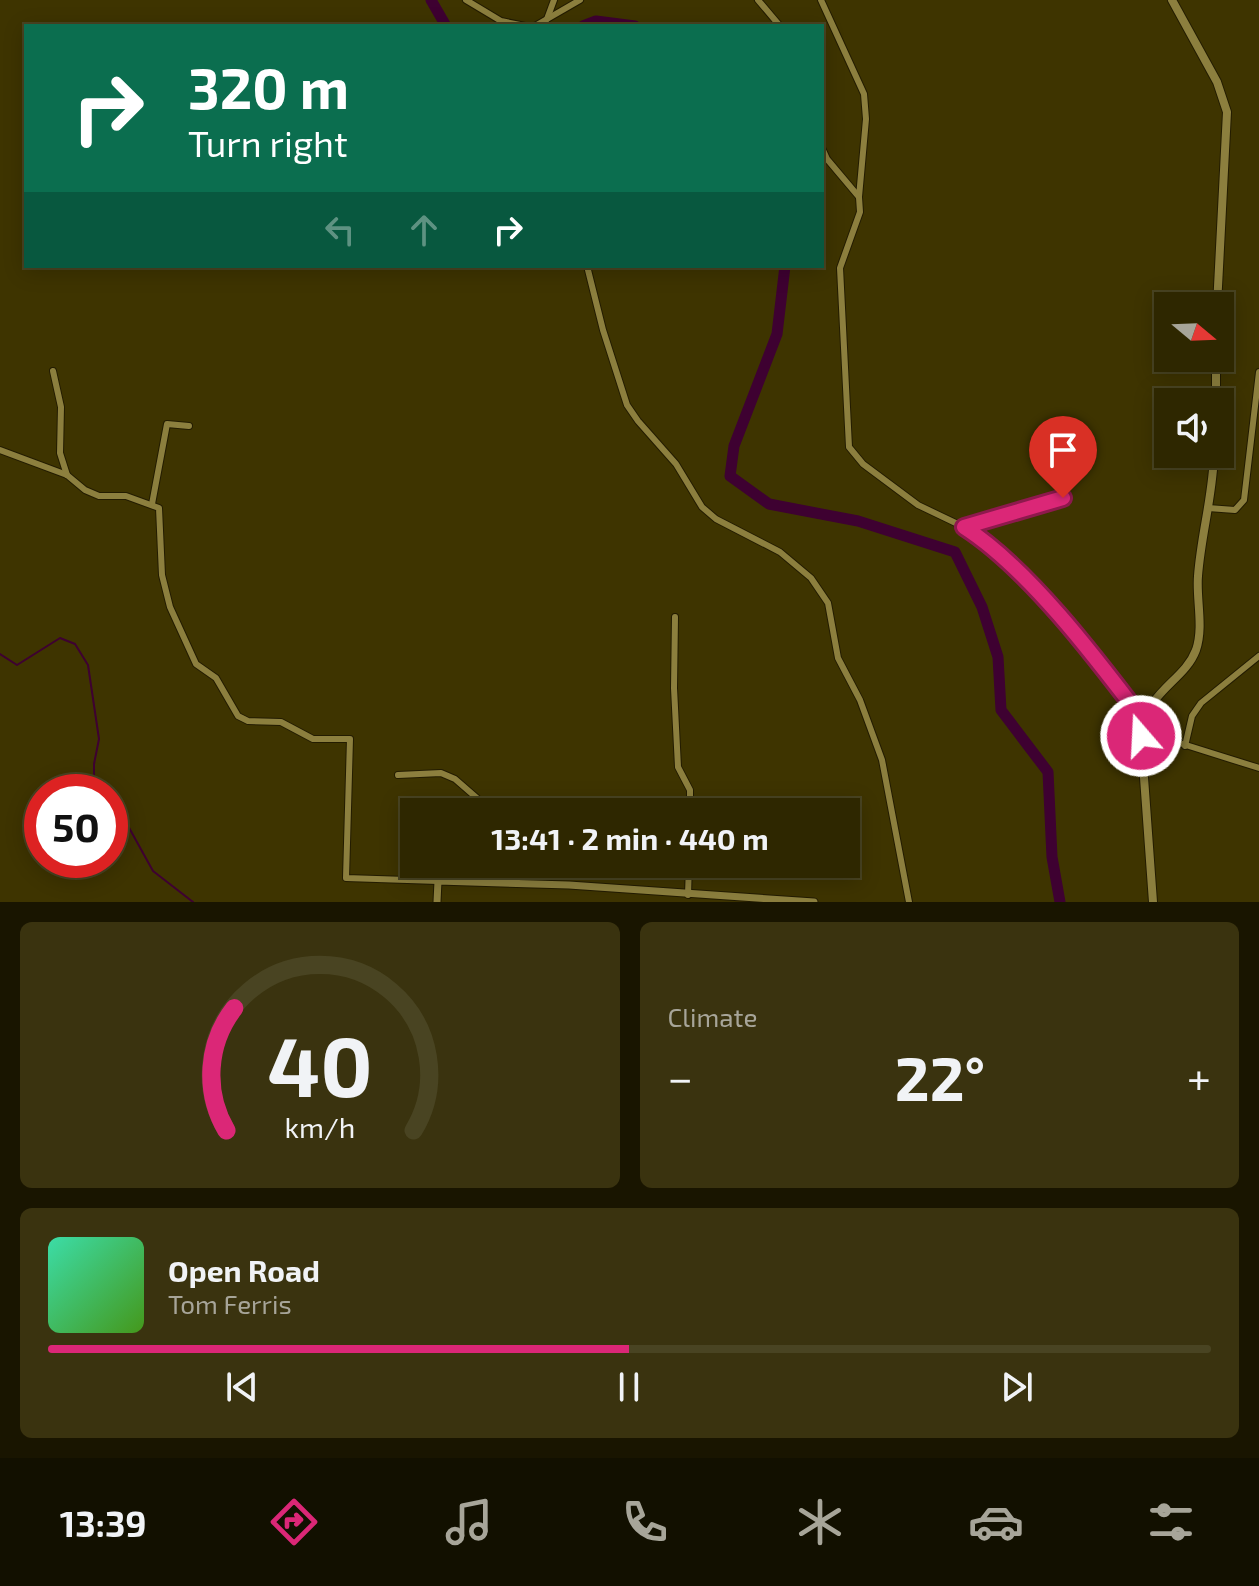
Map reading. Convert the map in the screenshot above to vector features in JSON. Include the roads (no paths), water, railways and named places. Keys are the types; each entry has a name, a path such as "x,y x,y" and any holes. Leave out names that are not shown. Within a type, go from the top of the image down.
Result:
{"main road":[{"path":"1172,0 1206,60 1227,112 1218,292"},
{"path":"1153,902 1141,736 1143,720 1150,706 1192,658 1197,646 1198,580 1212,468"}],"street":[{"path":"466,0 501,21 515,24"},
{"path":"547,19 554,0"},
{"path":"538,24 580,0"},
{"path":"758,0 778,24"},
{"path":"821,0 864,94 866,119 860,212 840,268 849,447 863,464 918,505 990,543 1033,589 1143,720"},
{"path":"824,151 859,197"},
{"path":"588,268 627,405 638,421 676,464 702,507 716,519 780,552 811,578 828,603 838,658 860,700 882,760 909,902"},
{"path":"53,371 61,407 60,453 67,475"},
{"path":"1208,508 1235,510 1244,500 1259,372"},
{"path":"152,504 167,424 189,426"},
{"path":"0,450 67,475 85,490 99,496 126,496 159,508 162,575 179,630 196,664 216,678 238,716 248,721 281,722 313,739 350,739 346,878 517,884 814,902"},
{"path":"964,527 1063,498"},
{"path":"675,617 674,688 678,767 690,790 690,798"},
{"path":"1185,746 1192,716 1201,703 1259,656"},
{"path":"1150,706 1170,740 1259,768"},
{"path":"398,775 441,773 455,779 477,798"},
{"path":"516,878 517,884"},
{"path":"688,895 689,878"},
{"path":"437,902 438,881"}],"waterway":[{"path":"431,0 445,24"},
{"path":"588,24 596,21 619,24"},
{"path":"785,268 777,334 734,446 730,476 769,504 858,521 955,552 982,607 998,657 1001,710 1048,772 1052,857 1060,902"},
{"path":"0,654 17,665 60,638 75,644 88,665 99,739 94,774"},
{"path":"128,826 153,871 193,902"}]}
